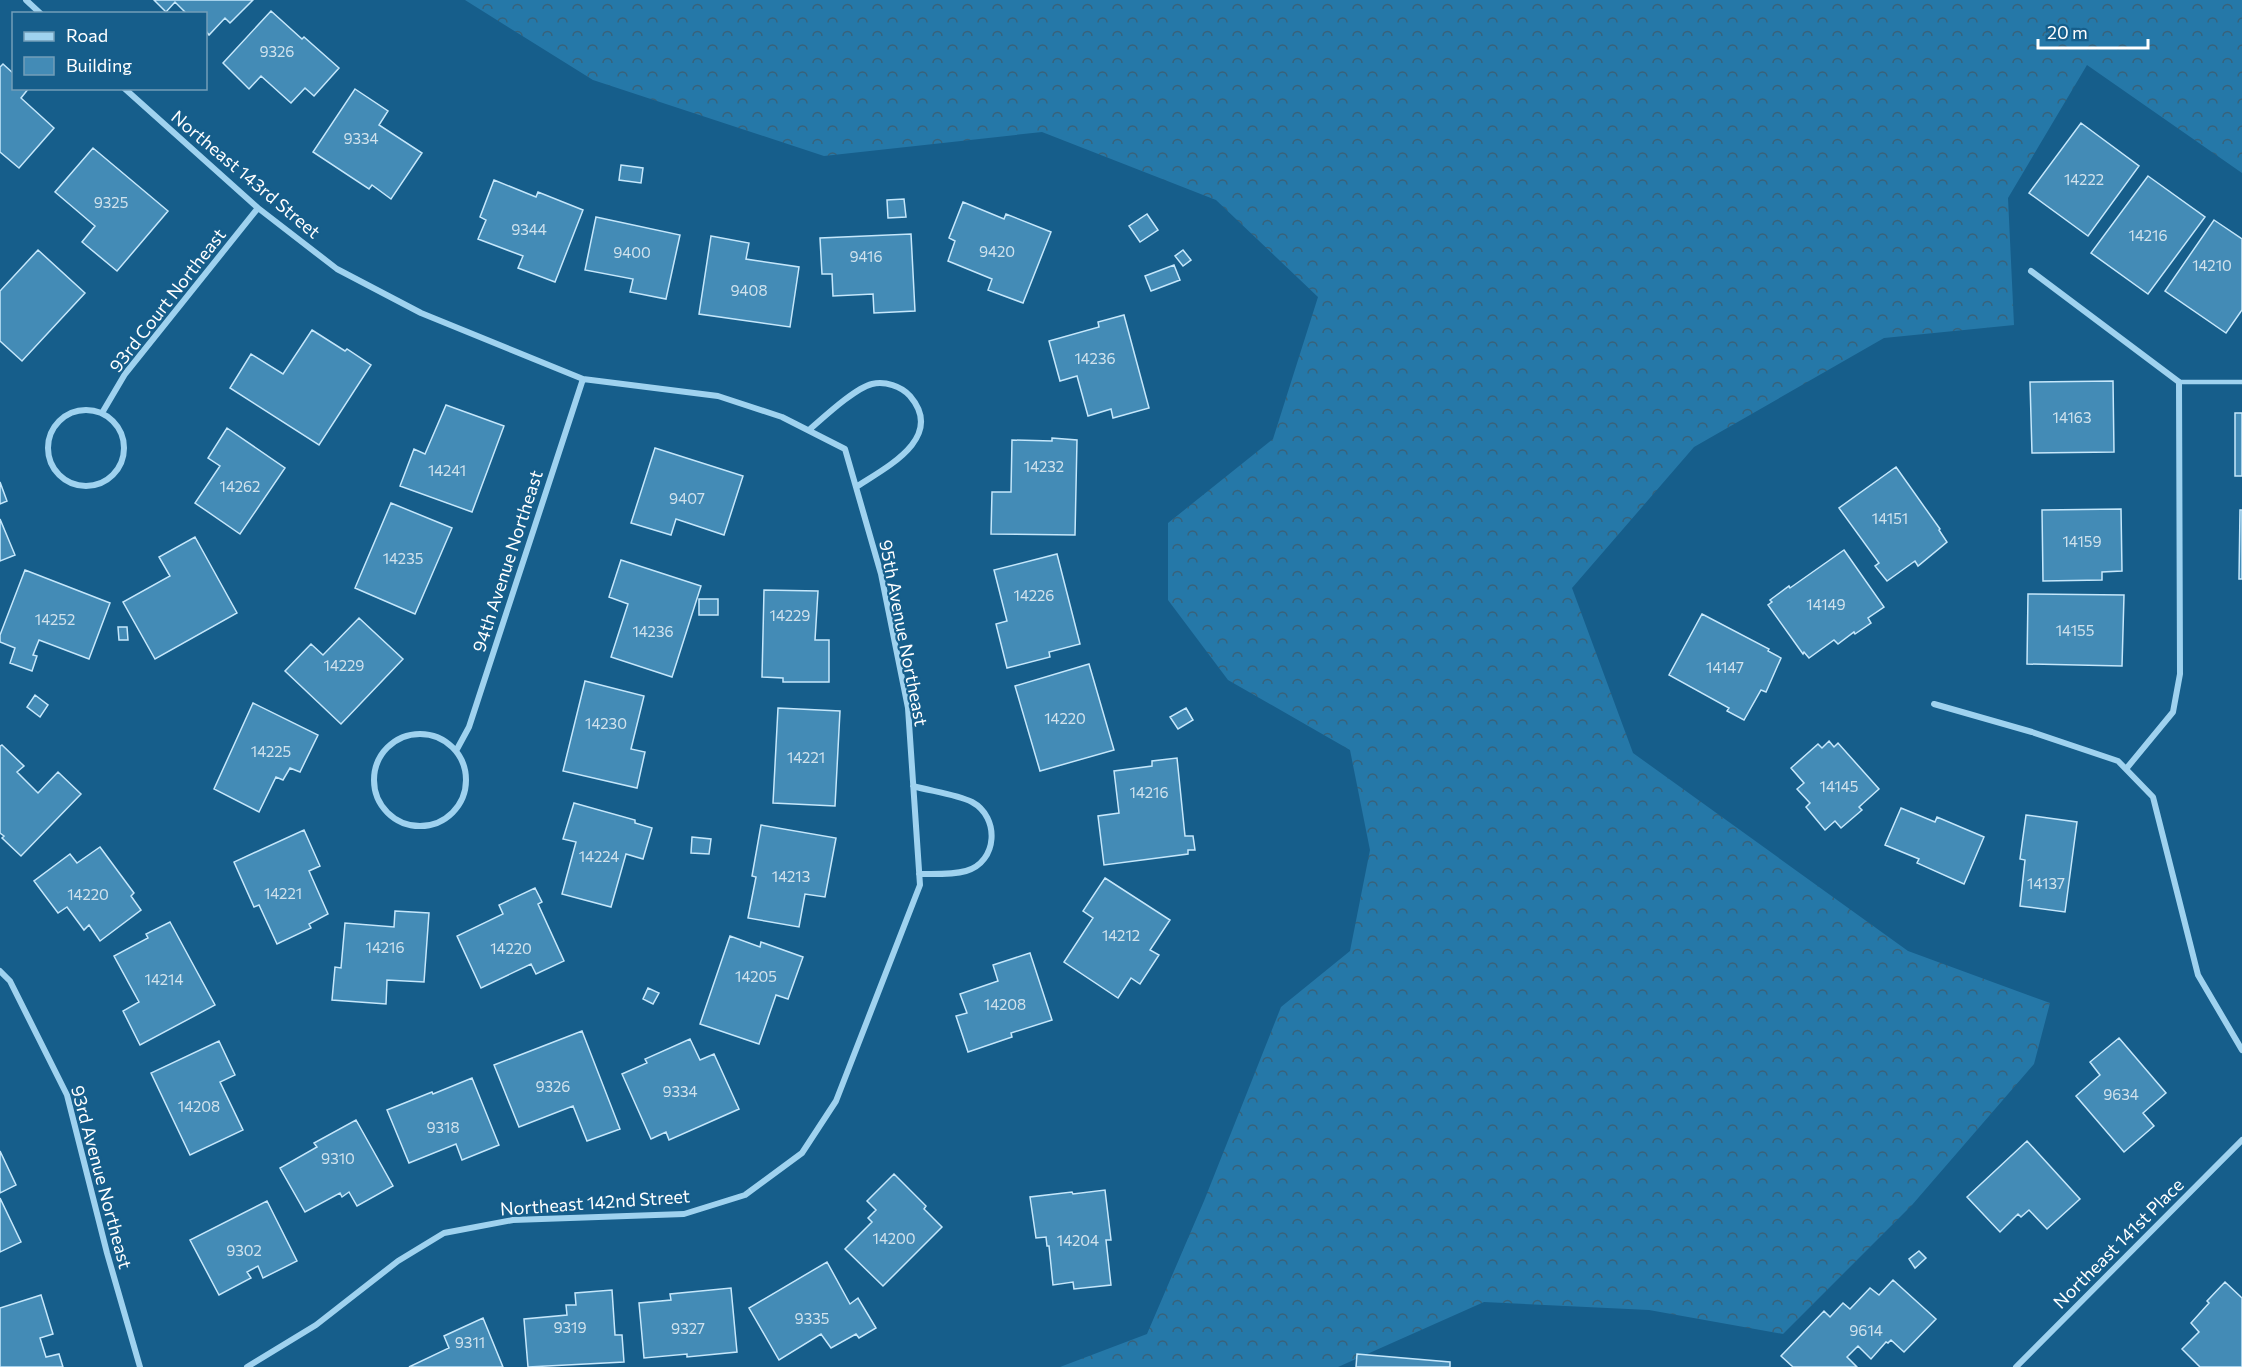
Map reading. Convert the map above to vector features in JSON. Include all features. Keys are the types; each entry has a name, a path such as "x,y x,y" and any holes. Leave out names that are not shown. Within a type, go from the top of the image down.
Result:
{"street":[{"path":"26,0 39,12"},
{"name":"Northeast 143rd Street","path":"126,90 258,208 337,269 421,313 583,379"},
{"name":"93rd Court Northeast","path":"102,413 125,375 258,208"},
{"path":"2031,271 2179,382 2180,674 2173,712 2126,770"},
{"name":"95th Avenue Northeast","path":"583,379 718,396 782,417 845,449 880,574 908,708 920,885 836,1101"},
{"name":"94th Avenue Northeast","path":"456,751 469,727 583,379"},
{"path":"808,430 861,389 872,384 891,385 908,393 916,404 920,416 920,429 916,441 908,452 856,487"},
{"path":"88,409 102,413 115,421 123,434 125,449 122,464 113,476 100,484 85,486 70,483 58,474 50,461 48,446 51,432 60,419 73,411 88,409"},
{"path":"1934,704 2032,732 2118,761 2153,797 2198,975 2242,1050"},
{"path":"413,735 429,735 444,741 456,751 464,765 467,781 464,797 456,810 443,820 428,826 412,826 397,820 385,810 377,796 374,780 377,764 385,751 398,740 413,735"},
{"path":"913,786 971,802 982,810 989,821 992,834 991,846 977,866 966,871 920,874"},
{"name":"93rd Avenue Northeast","path":"0,971 10,981 67,1095 106,1253 140,1367"},
{"name":"Northeast 142nd Street","path":"247,1367 316,1325 398,1261 444,1233 513,1220 684,1214 745,1195 802,1154 836,1101"},
{"name":"Northeast 141st Place","path":"2016,1367 2242,1140"}],"lane":[{"path":"2179,382 2242,382"}],"green space":[{"path":"465,0 2242,0 2242,173 2087,65 2008,198 2014,325 1884,338 1694,447 1572,588 1633,753 1908,951 2050,1003 2034,1064 1912,1205 1783,1334 1649,1310 1484,1302 1338,1367 1060,1367 1147,1334 1204,1201 1281,1007 1350,951 1370,850 1350,750 1228,680 1168,600 1168,523 1273,439 1318,297 1216,200 1042,132 824,156 593,80"}],"building":[{"path":"154,0 253,0 230,23 225,18 209,35 207,12 185,12 175,2 166,12"},
{"path":"271,11 339,68 314,96 305,88 291,103 261,76 249,89 223,63"},
{"path":"3,64 12,72 12,90 27,90 21,98 54,128 19,168 0,152 0,67"},
{"path":"355,89 388,111 379,125 422,153 391,199 372,185 369,189 313,152"},
{"path":"2081,123 2139,166 2088,236 2029,193"},
{"path":"93,148 168,211 117,271 82,242 95,226 55,192"},
{"path":"621,165 643,168 641,183 619,180"},
{"path":"2148,176 2205,217 2148,294 2091,253"},
{"path":"494,180 536,197 538,192 583,210 555,282 518,268 523,256 478,239 486,220 480,217"},
{"path":"904,199 906,217 888,218 887,200"},
{"path":"963,202 1004,219 1006,214 1051,232 1023,303 988,290 992,279 948,261 955,241 949,238"},
{"path":"1147,214 1158,230 1140,242 1129,226"},
{"path":"596,217 680,235 666,299 630,292 633,279 585,270"},
{"path":"2214,220 2242,239 2242,310 2226,333 2165,291"},
{"path":"911,234 915,311 874,313 873,294 833,296 832,274 822,274 820,238"},
{"path":"711,236 749,243 746,259 799,267 790,327 699,314"},
{"path":"38,250 85,293 22,361 0,341 0,291"},
{"path":"1183,250 1191,260 1183,266 1175,256"},
{"path":"1174,265 1180,280 1151,291 1145,276"},
{"path":"1124,315 1149,408 1113,418 1111,409 1088,416 1077,376 1060,381 1049,341 1099,327 1098,322"},
{"path":"312,330 371,365 319,445 230,388 251,354 283,374"},
{"path":"2113,381 2114,452 2032,453 2030,382"},
{"path":"446,405 504,426 472,512 400,486 414,449 425,454"},
{"path":"2235,413 2242,413 2242,476 2235,476"},
{"path":"227,428 285,468 240,534 195,503 220,466 208,458"},
{"path":"1052,438 1077,440 1075,535 991,534 992,492 1011,492 1012,440 1052,441"},
{"path":"655,448 743,476 724,535 676,519 671,535 631,523"},
{"path":"1896,467 1947,542 1918,566 1915,561 1887,581 1875,566 1879,563 1839,508"},
{"path":"0,482 7,501 0,504"},
{"path":"391,503 452,528 415,614 355,588"},
{"path":"2121,509 2122,571 2102,572 2102,580 2043,581 2042,510"},
{"path":"2240,510 2242,510 2242,579 2239,579"},
{"path":"0,519 15,555 0,561"},
{"path":"195,537 237,613 155,659 123,602 170,576 159,557"},
{"path":"1844,550 1884,607 1868,618 1871,623 1855,634 1854,632 1838,644 1834,640 1809,658 1804,652 1803,654 1768,605 1772,602 1770,600 1789,586 1790,588"},
{"path":"1057,554 1080,644 1049,652 1050,657 1007,668 996,624 1007,621 994,570"},
{"path":"621,560 701,586 672,677 611,657 628,604 609,597"},
{"path":"25,570 110,603 89,659 39,640 33,655 37,656 32,671 10,663 15,648 0,642 0,635"},
{"path":"764,590 818,591 815,640 829,640 829,682 783,682 783,678 762,677"},
{"path":"2028,594 2124,595 2122,666 2027,664"},
{"path":"699,599 718,599 718,615 699,615"},
{"path":"1702,614 1769,649 1768,651 1781,658 1766,692 1761,690 1744,720 1727,711 1729,708 1669,675"},
{"path":"359,618 403,659 341,724 285,671 311,644 323,655"},
{"path":"118,627 127,627 128,640 119,640"},
{"path":"1089,664 1114,750 1040,771 1015,686"},
{"path":"585,681 644,696 631,749 645,752 637,788 563,771"},
{"path":"35,695 48,705 40,717 27,707"},
{"path":"253,703 318,735 300,772 290,768 283,780 276,777 259,812 214,789"},
{"path":"778,708 840,711 835,806 773,803"},
{"path":"1186,708 1193,720 1178,729 1170,717"},
{"path":"1829,741 1834,747 1838,743 1879,789 1859,807 1862,810 1841,828 1835,821 1825,830 1806,807 1810,803 1797,789 1804,783 1791,768 1818,744 1822,748"},
{"path":"2,745 24,766 17,772 38,793 58,772 81,794 21,856 2,838 4,836 0,833 0,746"},
{"path":"1177,758 1185,836 1193,836 1195,850 1188,850 1188,854 1104,865 1098,816 1119,813 1114,771 1152,766 1152,761"},
{"path":"574,803 635,820 635,823 652,828 643,859 626,854 611,907 562,894 576,842 563,839"},
{"path":"1901,808 1935,822 1937,817 1984,837 1964,884 1917,863 1919,859 1885,845"},
{"path":"2026,815 2077,822 2065,912 2020,906 2025,860 2020,859"},
{"path":"761,825 836,838 825,897 805,894 799,927 748,918 756,877 752,876"},
{"path":"304,830 320,866 309,871 328,914 309,924 311,928 277,944 259,905 254,907 234,862"},
{"path":"692,837 711,839 709,854 691,853"},
{"path":"100,847 134,893 131,896 141,910 100,941 89,925 84,930 67,907 58,913 34,881 70,854 77,863"},
{"path":"1105,878 1170,920 1150,950 1159,955 1140,984 1131,978 1118,998 1064,962 1093,918 1083,911"},
{"path":"535,888 542,902 538,904 564,961 536,974 531,964 481,988 457,936 503,914 499,905"},
{"path":"395,911 429,913 424,982 387,980 386,1004 332,1000 335,967 341,968 345,923 394,927"},
{"path":"170,922 215,1005 140,1045 123,1011 139,1002 114,956 148,938 146,934"},
{"path":"730,936 760,947 761,942 803,957 788,999 776,995 759,1044 700,1024"},
{"path":"1030,953 1052,1020 1011,1033 1012,1037 968,1052 956,1016 967,1013 960,994 998,981 993,965"},
{"path":"648,988 659,993 653,1004 643,999"},
{"path":"582,1031 620,1129 587,1141 573,1106 519,1127 494,1065"},
{"path":"2119,1038 2166,1093 2143,1113 2154,1126 2124,1152 2076,1096 2100,1075 2090,1062"},
{"path":"690,1039 700,1060 714,1054 739,1109 669,1140 666,1132 651,1139 622,1074 647,1063 645,1059"},
{"path":"219,1041 235,1075 220,1082 243,1130 190,1155 151,1073"},
{"path":"472,1078 499,1145 462,1160 456,1144 409,1163 387,1110"},
{"path":"356,1120 393,1186 357,1206 349,1192 342,1197 340,1193 305,1212 280,1168 317,1147 314,1143"},
{"path":"2027,1141 2080,1199 2047,1229 2029,1210 2021,1217 2018,1214 2000,1232 1967,1197"},
{"path":"0,1151 16,1185 0,1193"},
{"path":"894,1174 926,1206 924,1209 942,1227 883,1286 845,1249 872,1222 868,1218 876,1210 867,1201"},
{"path":"1105,1190 1111,1240 1106,1240 1111,1285 1074,1289 1073,1282 1053,1285 1049,1246 1047,1246 1046,1237 1036,1238 1030,1197"},
{"path":"0,1198 21,1242 0,1252"},
{"path":"267,1201 297,1261 263,1278 258,1266 247,1272 251,1278 219,1295 190,1240"},
{"path":"1919,1251 1926,1258 1915,1268 1909,1259"},
{"path":"827,1262 850,1304 858,1298 876,1328 859,1338 856,1334 831,1348 821,1334 779,1360 749,1308"},
{"path":"1893,1280 1936,1319 1904,1352 1891,1340 1886,1342 1871,1359 1858,1346 1847,1357 1857,1367 1793,1367 1781,1356 1824,1311 1830,1317 1843,1303 1850,1309 1870,1288 1879,1295"},
{"path":"2225,1282 2242,1298 2242,1367 2200,1367 2182,1349 2199,1332 2191,1323"},
{"path":"731,1288 737,1352 644,1358 639,1303 671,1300 670,1294"},
{"path":"612,1290 615,1335 622,1335 624,1362 528,1367 524,1319 567,1315 566,1305 576,1305 575,1293"},
{"path":"41,1295 53,1334 40,1338 46,1357 59,1354 63,1367 0,1367 0,1308"},
{"path":"483,1318 503,1367 409,1367 449,1348 444,1336"},
{"path":"1357,1354 1450,1362 1450,1367 1356,1367"}]}
